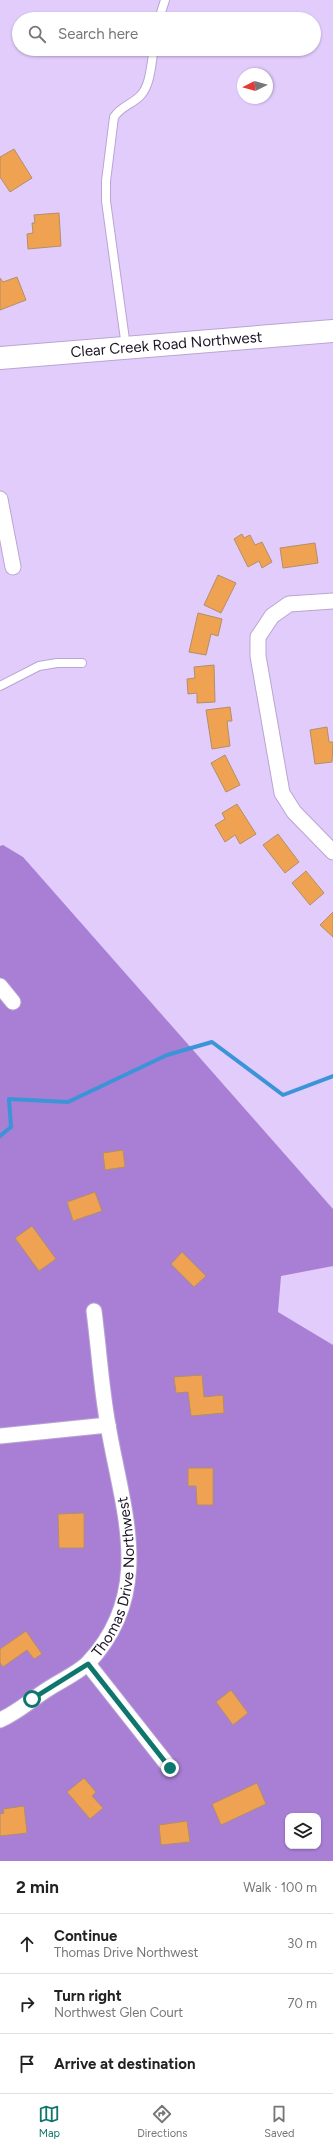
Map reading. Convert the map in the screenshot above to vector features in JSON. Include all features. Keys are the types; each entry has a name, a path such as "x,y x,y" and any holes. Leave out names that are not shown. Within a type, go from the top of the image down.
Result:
{"main road":[{"name":"Clear Creek Road Northwest","path":"0,358 333,331"}],"street":[{"path":"0,499 13,567"},
{"path":"333,601 289,604 272,616 258,637 258,656 282,793 294,812 333,852"},
{"path":"0,986 14,1002"},
{"name":"Thomas Drive Northwest","path":"0,1720 88,1664 107,1639 123,1610 128,1581 129,1543 124,1506 108,1425 94,1311"},
{"path":"0,1436 108,1425"},
{"path":"88,1664 170,1768"}],"lane":[{"path":"161,12 165,0"},
{"path":"126,348 106,200 106,182 114,117 118,111 141,95 146,87 153,56"},
{"path":"0,686 39,666 57,662 82,663"}],"shaded area":[{"path":"3,845 23,857 333,1209 333,1266 281,1276 278,1312 333,1345 333,1861 0,1861 0,846"}],"building":[{"path":"14,149 32,178 10,192 0,177 0,157"},
{"path":"59,213 61,246 28,249 27,234 33,233 32,223 35,223 34,215"},
{"path":"17,277 26,300 0,310 0,278 3,282"},
{"path":"242,534 244,538 250,535 255,545 262,542 272,562 262,568 259,561 248,567 234,539"},
{"path":"315,543 318,563 283,568 280,548"},
{"path":"218,575 236,583 221,613 204,605"},
{"path":"198,613 222,619 218,636 211,634 206,655 189,652"},
{"path":"214,665 215,702 197,703 197,693 188,694 187,679 195,678 194,667"},
{"path":"230,707 232,721 227,721 230,746 212,749 206,710"},
{"path":"327,727 329,742 333,742 332,762 315,764 310,730"},
{"path":"225,755 240,785 226,792 211,763"},
{"path":"237,804 256,834 240,844 235,835 225,842 215,825 225,819 222,813"},
{"path":"278,834 299,862 285,873 263,845"},
{"path":"306,871 324,893 310,905 292,883"},
{"path":"333,912 333,937 320,925"},
{"path":"123,1150 125,1167 105,1170 103,1153"},
{"path":"95,1192 102,1211 73,1221 67,1202"},
{"path":"32,1226 56,1259 39,1271 15,1238"},
{"path":"182,1252 206,1276 194,1287 171,1264"},
{"path":"202,1375 204,1397 223,1395 224,1413 191,1416 188,1392 176,1393 174,1377"},
{"path":"188,1468 213,1468 213,1505 197,1505 196,1486 188,1486"},
{"path":"84,1513 84,1548 59,1548 58,1514"},
{"path":"26,1631 42,1654 34,1659 27,1650 3,1667 0,1663 0,1649"},
{"path":"231,1690 248,1713 233,1725 216,1702"},
{"path":"84,1778 96,1792 92,1796 103,1808 90,1819 67,1792"},
{"path":"257,1783 266,1804 221,1825 212,1804"},
{"path":"24,1806 27,1833 0,1836 0,1814 4,1813 3,1809"},
{"path":"187,1821 190,1842 161,1845 159,1825"}],"waterway":[{"path":"0,1136 11,1127 9,1099 68,1102 167,1055 212,1042 283,1095 333,1076"}],"route":[{"path":"32,1699 88,1664 170,1768"}]}
